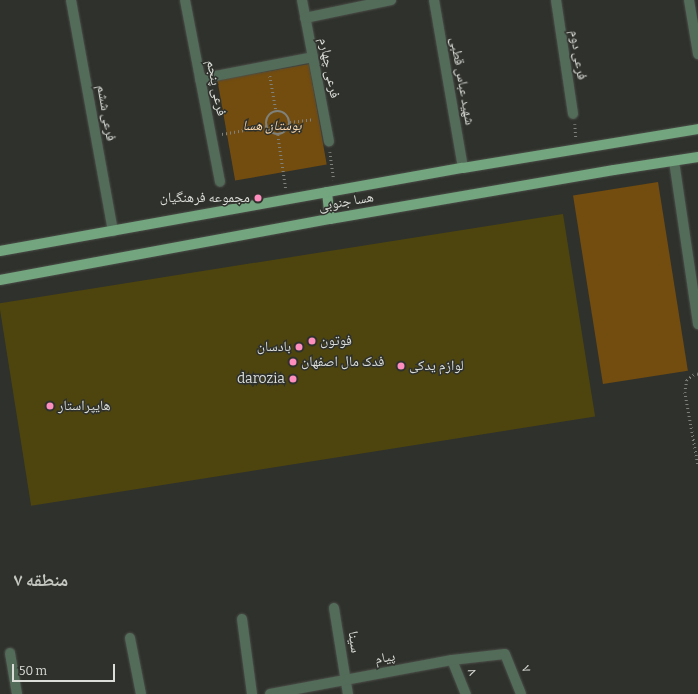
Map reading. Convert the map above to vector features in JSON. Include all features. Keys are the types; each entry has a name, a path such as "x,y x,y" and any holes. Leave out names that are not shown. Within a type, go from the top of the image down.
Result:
{"main road":[{"name":"هسا جنوبی","path":"0,251 463,168 698,129"},
{"name":"هسا جنوبی","path":"0,280 330,219 698,157"},
{"path":"330,219 331,192"}],"street":[{"name":"فرعی ششم","path":"71,0 113,231"},
{"name":"فرعی پنجم","path":"185,0 220,182"},
{"name":"فرعی چهارم","path":"302,0 329,141"},
{"path":"305,18 391,0"},
{"name":"شهید عباس قطبی","path":"434,0 463,168"},
{"name":"فرعی دوم","path":"556,0 573,114"},
{"path":"688,0 698,54"},
{"path":"200,79 313,57"},
{"path":"674,161 698,324"},
{"name":"سینا","path":"334,608 348,694"},
{"path":"242,619 252,694"},
{"path":"130,638 141,694"},
{"path":"10,653 17,694"},
{"name":"پیام","path":"270,694 452,660 506,654"},
{"name":"۷","path":"506,654 521,694"},
{"name":"۸","path":"452,660 466,694"}],"path":[{"path":"270,71 276,111"},
{"path":"276,111 284,112 290,122 288,130 278,134 271,132 266,126 267,118 276,111"},
{"path":"573,114 578,149"},
{"path":"290,122 318,118"},
{"path":"226,133 266,126"},
{"path":"278,134 288,199"},
{"path":"329,141 331,192"},
{"path":"698,374 687,380 685,392 698,464"}],"green space":[{"name":"بوستان هسا","path":"309,64 327,164 235,181 217,80"},
{"path":"658,182 688,371 603,384 573,195"}],"building":[{"name":"فدک مال اصفهان","path":"563,214 595,416 31,506 0,303"}],"place":[{"name":"مجموعه فرهنگیان","path":"258,198"},
{"name":"فوتون","path":"312,341"},
{"name":"بادسان","path":"299,347"},
{"name":"فدک مال اصفهان","path":"293,362"},
{"name":"لوازم یدکی","path":"401,366"},
{"name":"darozia","path":"293,379"},
{"name":"هایپراستار","path":"50,406"}],"district":[{"name":"منطقه ۷","path":"41,580"}]}
